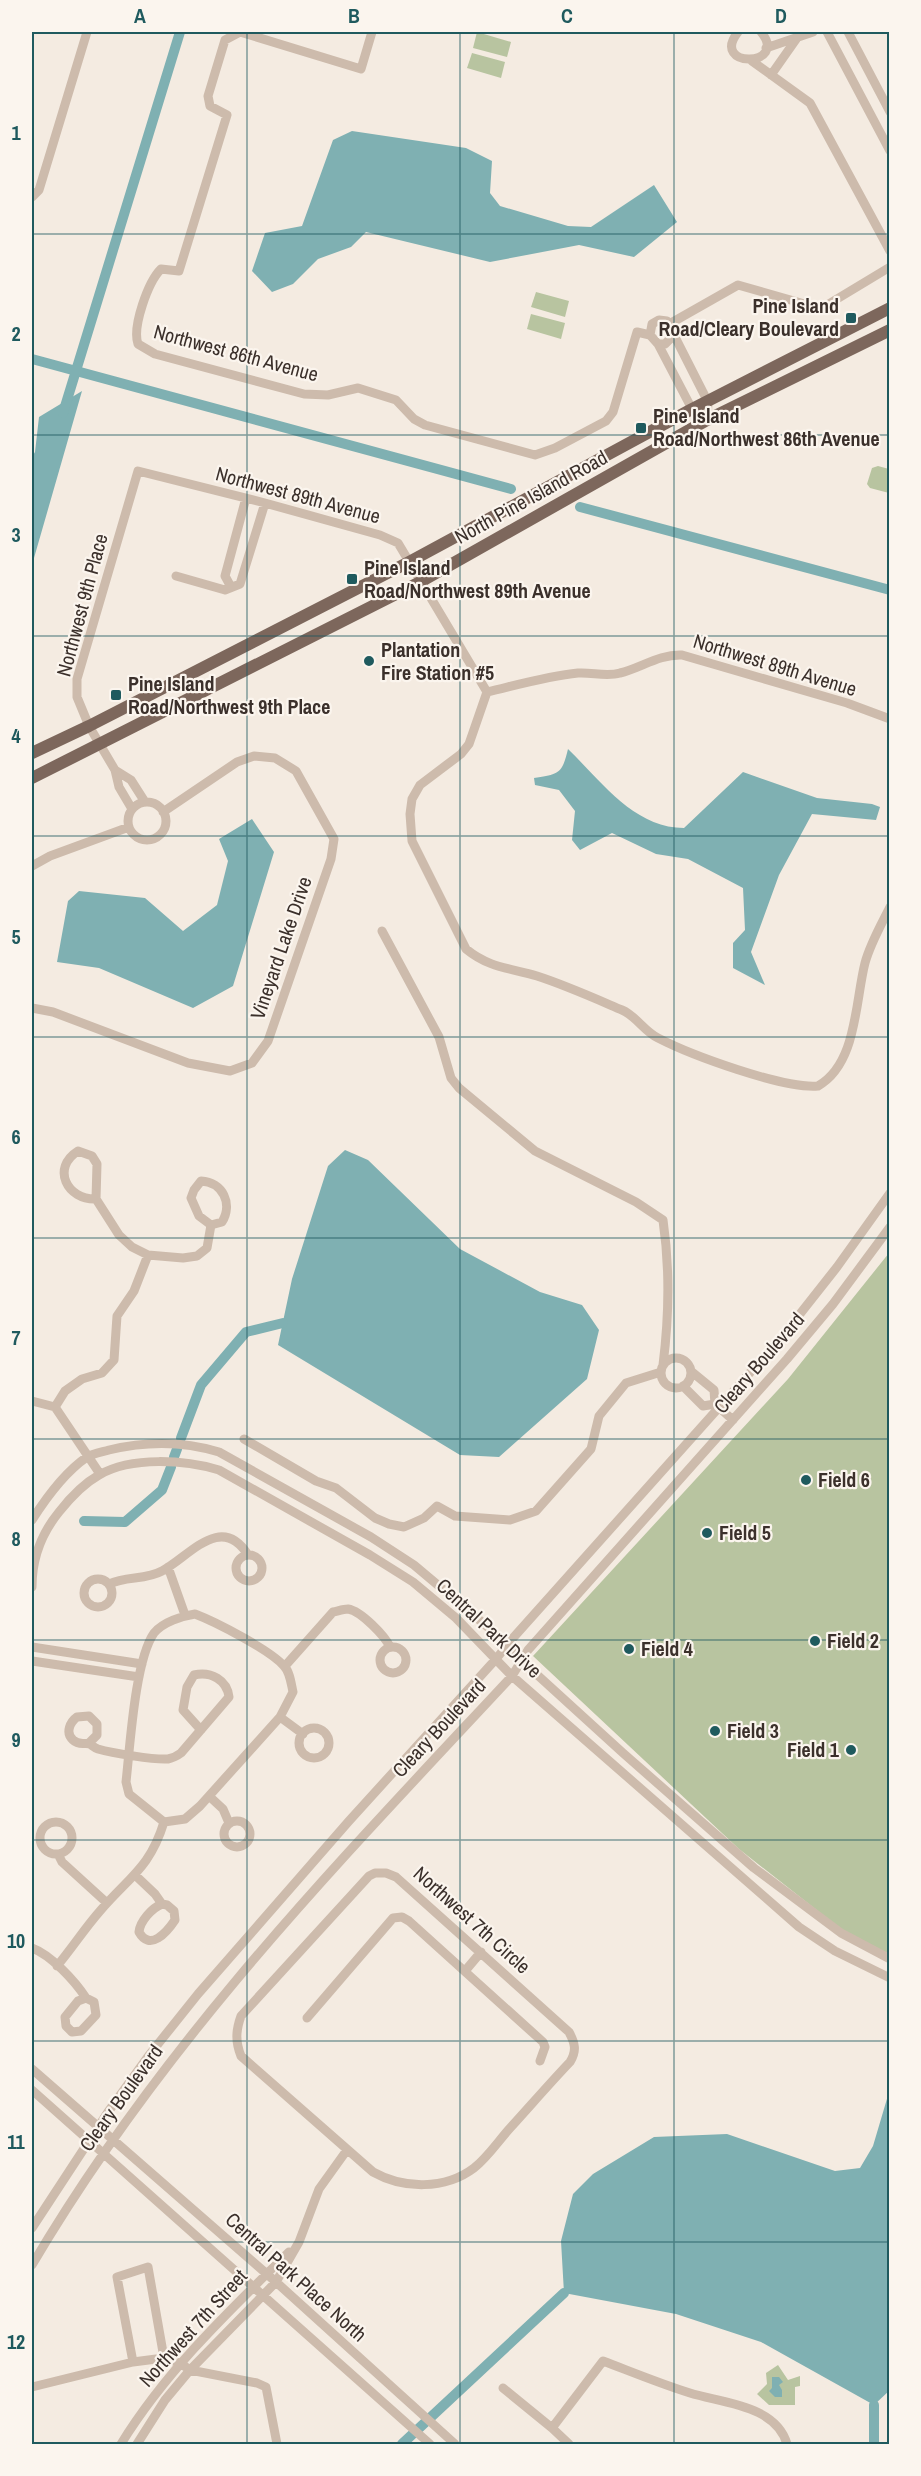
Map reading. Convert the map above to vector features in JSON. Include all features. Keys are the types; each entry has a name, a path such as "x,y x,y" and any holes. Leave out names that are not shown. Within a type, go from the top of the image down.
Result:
{"main road":[{"name":"North Pine Island Road","path":"32,753 409,562 692,410 890,308"},
{"name":"North Pine Island Road","path":"32,778 420,582 707,420 890,330"}],"street":[{"path":"32,197 39,190 87,32"},
{"name":"Northwest 86th Avenue","path":"372,32 361,69 240,32 225,40 208,96 210,106 227,115 179,271 161,269 153,277 136,329 138,344 144,349 155,354 304,394 328,395 358,388 396,400 414,419 425,425 535,455 555,448 606,421 613,412 637,332 650,335 650,328 655,322 663,320 670,323 738,285 815,307 828,305 890,267"},
{"path":"738,32 733,40 734,51 742,59 752,61 810,103 890,251"},
{"path":"752,61 761,56 766,48 766,39 761,32"},
{"path":"766,48 813,32"},
{"path":"827,32 890,151"},
{"path":"848,32 890,112"},
{"path":"771,75 798,38"},
{"path":"670,323 708,402 707,420"},
{"path":"650,335 658,344 692,410 707,420"},
{"path":"658,344 669,342 674,335"},
{"name":"Northwest 89th Avenue","path":"138,471 265,503 380,535 398,543 487,692 580,673 601,675 620,673 663,656 682,655 839,700 890,719"},
{"name":"Northwest 9th Place","path":"115,770 89,726 77,697 77,679 138,471"},
{"path":"231,587 225,576 246,498"},
{"path":"176,576 225,590 240,584 265,503"},
{"path":"487,692 469,744 461,754 420,785 412,799 410,814 412,841 466,949 490,965 538,977 625,1011 656,1037 715,1062 807,1087 818,1086 837,1071 852,1034 865,962 890,907"},
{"name":"Vineyard Lake Drive","path":"32,1008 53,1012 188,1063 230,1071 252,1063 268,1041 331,859 333,838 296,771 275,758 254,756 237,762 163,812"},
{"path":"115,770 131,780 145,802"},
{"path":"115,770 119,787 132,809"},
{"path":"145,802 154,804 163,812 165,824 159,835 148,840 136,837 128,821 132,809 145,802"},
{"path":"32,866 51,856 129,827"},
{"path":"382,931 439,1037 451,1078 459,1088 535,1151 636,1202 663,1220 669,1257 667,1337 662,1369 664,1381 670,1387 683,1386 689,1380 692,1372"},
{"path":"96,1198 80,1197 64,1181 67,1162 78,1151 92,1156 97,1164 96,1198 118,1234 132,1247 148,1255 183,1258 197,1256 207,1248 211,1225"},
{"path":"201,1182 211,1182 221,1190 227,1202 228,1213 222,1222 211,1225 199,1216 191,1198 201,1182"},
{"name":"Cleary Boulevard","path":"32,2228 89,2139 150,2054 236,1948 496,1659 817,1294 890,1193"},
{"name":"Cleary Boulevard","path":"32,2265 113,2138 181,2046 260,1949 355,1842 512,1676 528,1650 828,1311 890,1227"},
{"path":"55,1407 65,1391 82,1379 102,1373 114,1360 117,1316 134,1291 148,1255"},
{"path":"667,1337 680,1358 688,1363 692,1372 714,1390 717,1406 733,1420"},
{"path":"244,1439 316,1481 336,1488 375,1518 389,1524 404,1527 424,1518 437,1506 454,1516 510,1520 536,1511 591,1449 598,1416 626,1383 662,1369 671,1359 680,1358"},
{"path":"683,1386 703,1406 717,1406"},
{"path":"32,1401 55,1407 100,1474"},
{"name":"Central Park Drive","path":"32,1520 50,1493 88,1456 119,1448 154,1443 193,1444 219,1452 371,1537 414,1565 754,1869 841,1934 890,1959"},
{"name":"Central Park Drive","path":"32,1587 39,1543 46,1528 71,1496 100,1474 123,1466 156,1461 195,1462 219,1470 370,1555 413,1582 456,1618 512,1676 799,1926 835,1951 890,1978"},
{"path":"108,1584 120,1579 161,1572 202,1542 214,1538 236,1541 248,1555"},
{"path":"168,1567 185,1615"},
{"path":"285,1666 333,1612 341,1610 349,1609 357,1614 386,1637 390,1647"},
{"path":"195,1614 215,1622 285,1666 293,1692 280,1717 209,1796 185,1819 164,1822 129,1794 126,1782 142,1664 145,1649 156,1631 185,1615 195,1614"},
{"path":"32,1647 142,1664"},
{"path":"32,1661 139,1677"},
{"path":"89,1743 96,1749 167,1759 175,1757 201,1730 229,1697 228,1689 221,1680 202,1673 194,1675 187,1687 183,1710 201,1730"},
{"path":"280,1717 303,1734"},
{"path":"209,1796 223,1809 229,1823"},
{"path":"57,1966 107,1903 147,1862 158,1842 164,1822"},
{"path":"58,1854 62,1862 107,1903"},
{"name":"Northwest 7th Circle","path":"386,1872 396,1877 481,1952 569,2032 576,2050 570,2062 475,2168 448,2182 415,2184 383,2177 347,2150 241,2055 236,2039 241,2016 369,1876 375,1873 386,1872"},
{"path":"135,1875 162,1904"},
{"path":"306,2018 393,1918 402,1917 543,2042 545,2047 540,2061"},
{"path":"32,1948 77,1984 86,1998"},
{"path":"465,1971 481,1952"},
{"name":"Central Park Place North","path":"32,2069 276,2282 455,2445"},
{"name":"Central Park Place North","path":"32,2090 430,2445"},
{"name":"Northwest 7th Street","path":"137,2445 165,2400 190,2370 276,2282 299,2242 319,2189 347,2150"},
{"name":"Northwest 7th Street","path":"121,2445 155,2392 180,2363 253,2286 299,2242"},
{"path":"133,2362 117,2277 148,2267 164,2358"},
{"path":"32,2387 133,2362 164,2358 180,2363 190,2370 266,2386 277,2445"},
{"path":"552,2428 603,2361 690,2393 749,2408 770,2420 784,2436 787,2445"},
{"path":"504,2388 569,2445"}],"green space":[{"path":"477,32 511,42 507,57 473,48"},
{"path":"472,53 505,62 501,78 467,68"},
{"path":"536,292 569,301 565,317 531,307"},
{"path":"531,314 565,323 561,339 527,329"},
{"path":"878,466 889,469 889,493 870,488 867,484 872,468"},
{"path":"889,1253 889,1954 842,1930 739,1849 533,1656 788,1379"},
{"path":"778,2365 788,2380 800,2376 800,2386 795,2387 795,2405 769,2405 757,2394 767,2384 766,2373"}],"water":[{"path":"352,131 466,148 492,161 490,193 500,206 568,226 591,227 654,185 677,222 634,257 579,245 490,262 366,232 351,247 318,259 293,284 272,292 252,271 265,233 302,226 333,140"},
{"path":"82,391 32,565 32,457 35,452 39,417"},
{"path":"568,749 620,801 649,820 666,826 684,828 743,772 817,798 872,804 880,807 876,820 812,814 779,875 751,952 765,985 733,968 733,943 745,930 743,888 688,859 656,854 612,833 580,850 572,840 575,811 559,790 535,785 534,778 558,772 564,764"},
{"path":"252,819 274,852 233,986 193,1008 99,968 57,962 68,901 79,891 145,898 183,931 217,905 228,861 219,839"},
{"path":"345,1150 368,1160 460,1249 540,1292 582,1305 599,1330 587,1379 499,1457 460,1455 278,1345 292,1279 328,1166"},
{"path":"889,2092 890,2390 874,2405 761,2342 676,2314 564,2293 561,2241 573,2194 593,2174 654,2137 727,2134 835,2171 860,2168 873,2146"},
{"path":"772,2377 779,2377 783,2382 779,2385 782,2397 775,2397 769,2391 772,2388"}],"waterway":[{"path":"63,413 180,32"},
{"path":"32,359 511,489"},
{"path":"580,507 890,590"},
{"path":"181,1438 201,1385 246,1332 283,1323"},
{"path":"174,1457 177,1449"},
{"path":"84,1521 125,1522 162,1490 171,1467"},
{"path":"402,2444 564,2293"},
{"path":"874,2405 874,2444"}],"place":[{"name":"Pine Island Road/Cleary Boulevard","path":"851,318"},
{"name":"Pine Island Road/Northwest 86th Avenue","path":"641,428"},
{"name":"Pine Island Road/Northwest 89th Avenue","path":"352,579"},
{"name":"Plantation Fire Station #5","path":"369,661"},
{"name":"Pine Island Road/Northwest 9th Place","path":"116,695"},
{"name":"Field 6","path":"806,1480"},
{"name":"Field 5","path":"707,1533"},
{"name":"Field 2","path":"815,1641"},
{"name":"Field 4","path":"629,1649"},
{"name":"Field 3","path":"715,1731"},
{"name":"Field 1","path":"851,1750"}]}
